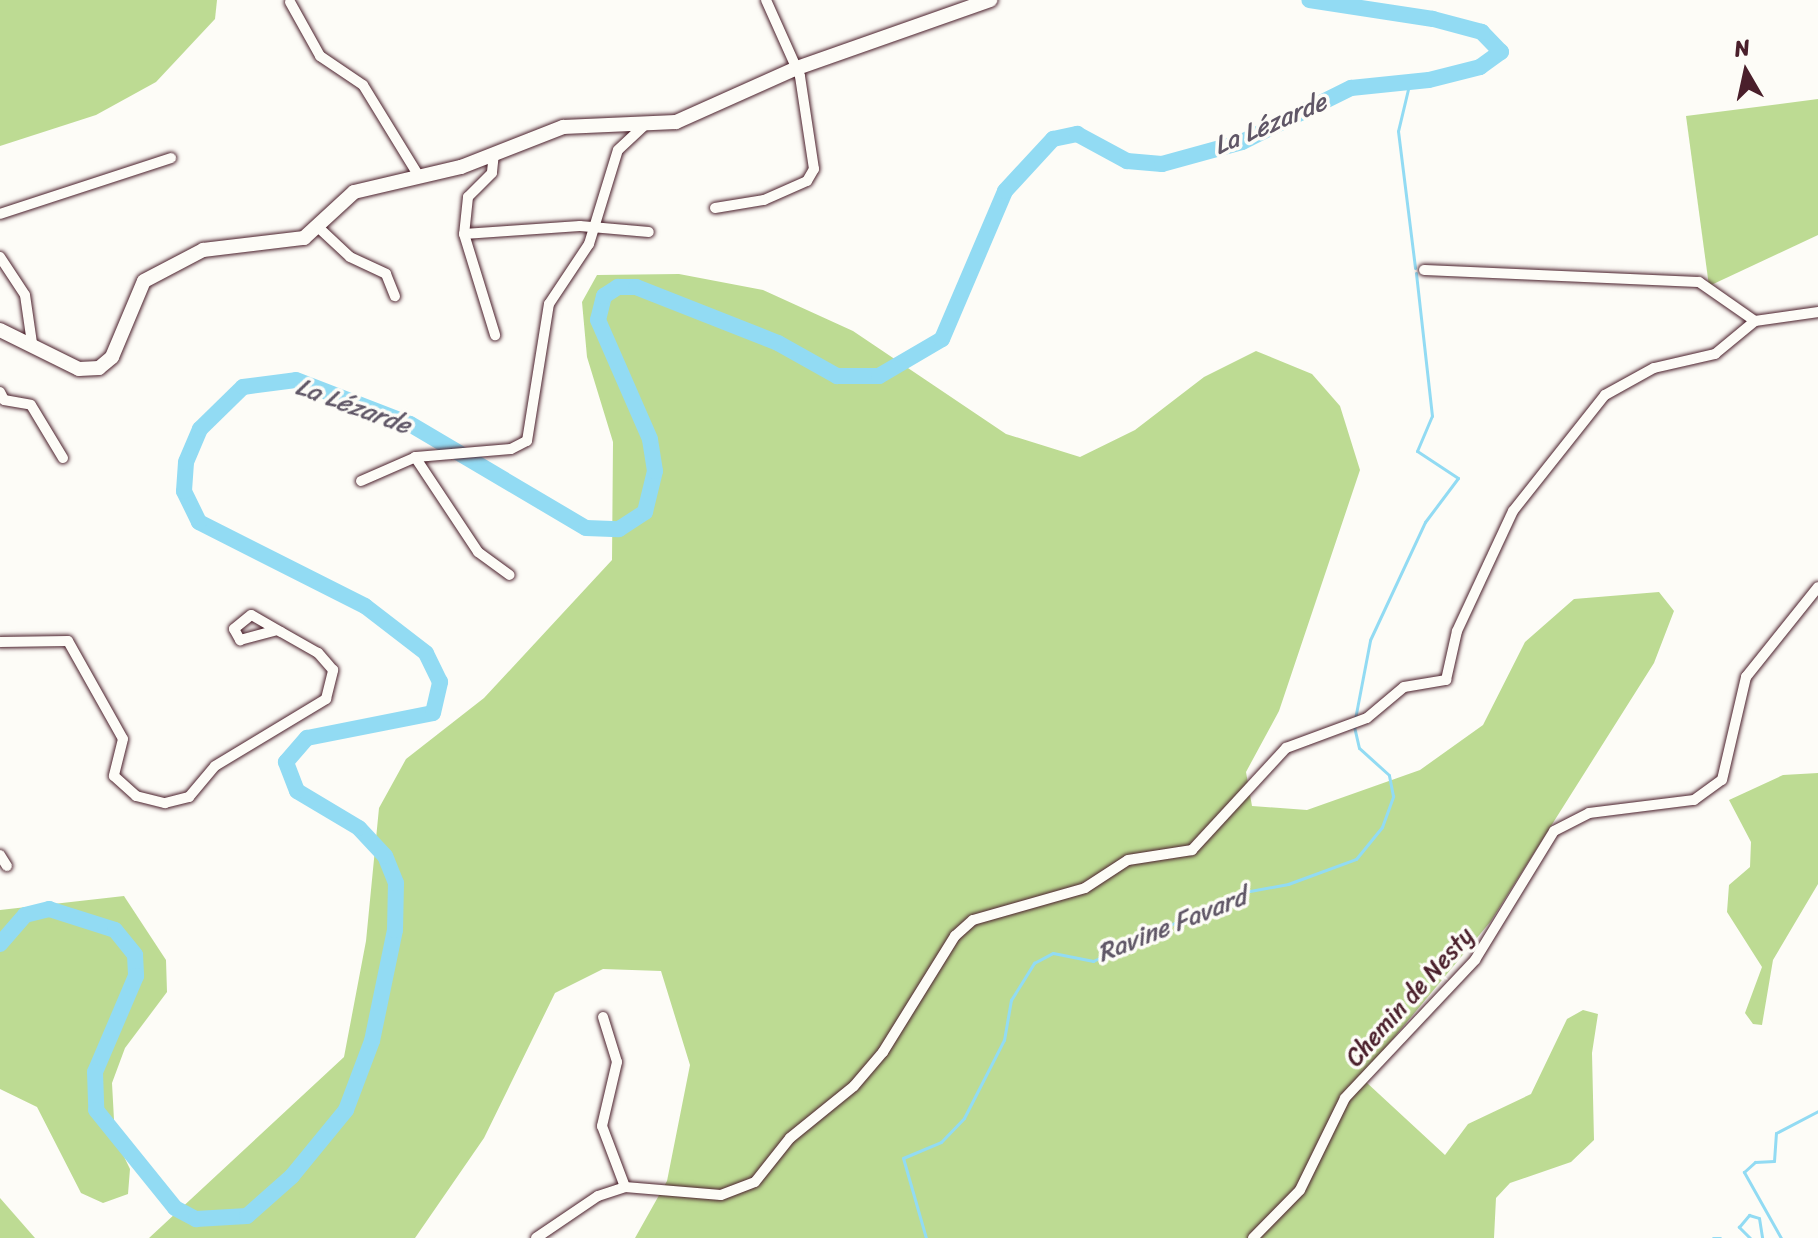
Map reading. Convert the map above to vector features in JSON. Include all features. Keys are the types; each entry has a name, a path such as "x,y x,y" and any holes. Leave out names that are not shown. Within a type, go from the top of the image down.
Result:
{"main road":[{"path":"0,330 32,343 79,369 99,368 112,357 137,292 154,274 213,247 304,238 319,228 354,192 420,178 584,123 645,125 676,122 797,68 990,0"}],"street":[{"path":"715,208 764,200 811,176 814,161 797,68 766,0"},
{"path":"290,2 320,56 363,85 420,178"},
{"path":"361,481 415,457 511,449 531,434 549,304 594,226 610,163 645,125"},
{"path":"494,153 492,173 468,197 464,234 495,335"},
{"path":"0,214 171,158"},
{"path":"464,234 594,226 649,232"},
{"path":"319,228 350,257 386,274 395,296"},
{"path":"0,257 25,295 32,343"},
{"path":"1424,270 1699,282 1755,321"},
{"path":"536,1238 598,1196 625,1187 721,1195 746,1188 790,1138 873,1064 905,1023 955,936 973,920 1085,888 1128,860 1192,850 1238,804 1263,767 1286,748 1359,722 1404,687 1446,680 1457,631 1513,511 1605,395 1654,368 1715,354 1755,321 1818,312"},
{"path":"0,392 4,400 31,405 63,458"},
{"path":"415,457 478,552 510,575"},
{"name":"Chemin de Nesty","path":"1253,1238 1300,1190 1345,1098 1475,960 1554,831 1589,813 1694,800 1722,780 1746,677 1818,587"},
{"path":"0,642 68,641 123,739 114,776 136,796 165,803 189,797 215,766 326,699 333,680 328,663 277,630"},
{"path":"0,855 7,866"},
{"path":"603,1017 617,1062 602,1126 625,1187"}],"green space":[{"path":"0,0 217,0 215,19 156,82 96,115 0,146"},
{"path":"1818,99 1818,235 1709,286 1686,116"},
{"path":"679,274 763,290 853,331 1006,434 1080,457 1135,430 1204,377 1256,351 1312,374 1340,406 1360,470 1279,711 1246,772 1252,806 1307,810 1420,770 1483,725 1525,642 1574,599 1659,592 1674,611 1654,663 1491,921 1367,1070 1366,1082 1445,1155 1468,1124 1531,1094 1567,1019 1583,1010 1598,1014 1592,1053 1594,1140 1571,1162 1510,1183 1496,1198 1494,1238 635,1238 667,1181 690,1065 661,971 603,969 555,993 484,1138 415,1238 149,1238 344,1057 366,941 379,808 406,759 484,698 612,560 613,442 587,357 582,302 597,275"},
{"path":"1818,773 1818,884 1773,960 1762,1025 1753,1024 1745,1013 1762,967 1727,912 1729,885 1750,867 1751,842 1729,800 1783,775"},
{"path":"124,896 166,960 167,992 125,1048 112,1083 115,1138 130,1169 128,1194 103,1203 81,1193 37,1107 0,1089 0,910"},
{"path":"0,1198 35,1238 0,1238"}],"waterway":[{"name":"La Lézarde","path":"0,944 25,915 49,909 115,930 135,955 136,976 95,1072 96,1110 175,1208 196,1219 247,1216 292,1176 346,1110 372,1041 395,930 396,883 385,856 359,828 297,791 286,762 307,738 433,713 440,682 426,653 365,606 199,522 184,491 186,462 200,429 243,387 296,380 410,424 586,528 619,529 645,512 655,471 650,439 598,320 604,296 618,287 636,287 778,343 837,376 879,376 942,339 1005,191 1053,139 1077,134 1127,161 1162,164 1242,142 1351,88 1429,80 1480,67 1501,52 1482,32 1433,19 1309,0"},
{"name":"Ravine Favard","path":"1409,85 1398,131 1415,268"},
{"name":"Ravine Favard","path":"1355,719 1370,640 1425,522 1458,478 1417,451 1432,416 1416,273"},
{"name":"Ravine Favard","path":"926,1238 903,1158 941,1142 964,1118 1004,1040 1011,1000 1034,963 1053,953 1093,961 1239,893 1288,884 1356,859 1382,827 1393,796 1389,775 1359,748 1354,727"},
{"path":"1781,1238 1744,1172 1755,1162 1774,1161 1776,1133 1818,1111"},
{"path":"1750,1238 1739,1227 1749,1215 1759,1218 1762,1238"},
{"path":"1713,1238 1720,1238"}]}
